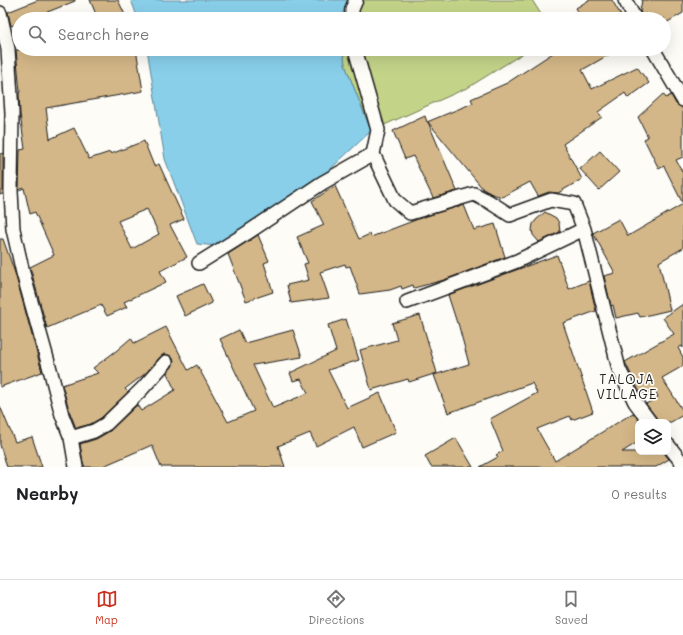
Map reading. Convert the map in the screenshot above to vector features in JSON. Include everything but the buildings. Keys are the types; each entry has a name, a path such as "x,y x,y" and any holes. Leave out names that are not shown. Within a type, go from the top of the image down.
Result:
{"street":[{"path":"352,12 356,0"},
{"path":"625,0 631,12"},
{"path":"0,13 8,49 6,135 13,229 23,273 50,373 62,416 71,438 76,467"},
{"path":"357,56 378,130 373,154 395,200 410,213 474,194 510,215 551,200 574,204 584,229 620,369 635,402 648,419"},
{"path":"657,56 683,100"},
{"path":"199,263 322,183 373,154"},
{"path":"407,302 517,261 584,229"},
{"path":"71,438 94,431 106,424 142,389 166,362"},
{"path":"671,449 683,464"}],"green space":[{"path":"347,0 532,0 540,12 343,12"},
{"path":"344,56 519,56 469,87 371,131 345,65"}],"water":[{"path":"131,0 347,0 343,12 135,12"},
{"path":"148,56 344,56 345,65 371,131 325,174 217,246 197,244 165,159"}],"district":[{"name":"TALOJA VILLAGE","path":"627,386"}]}
